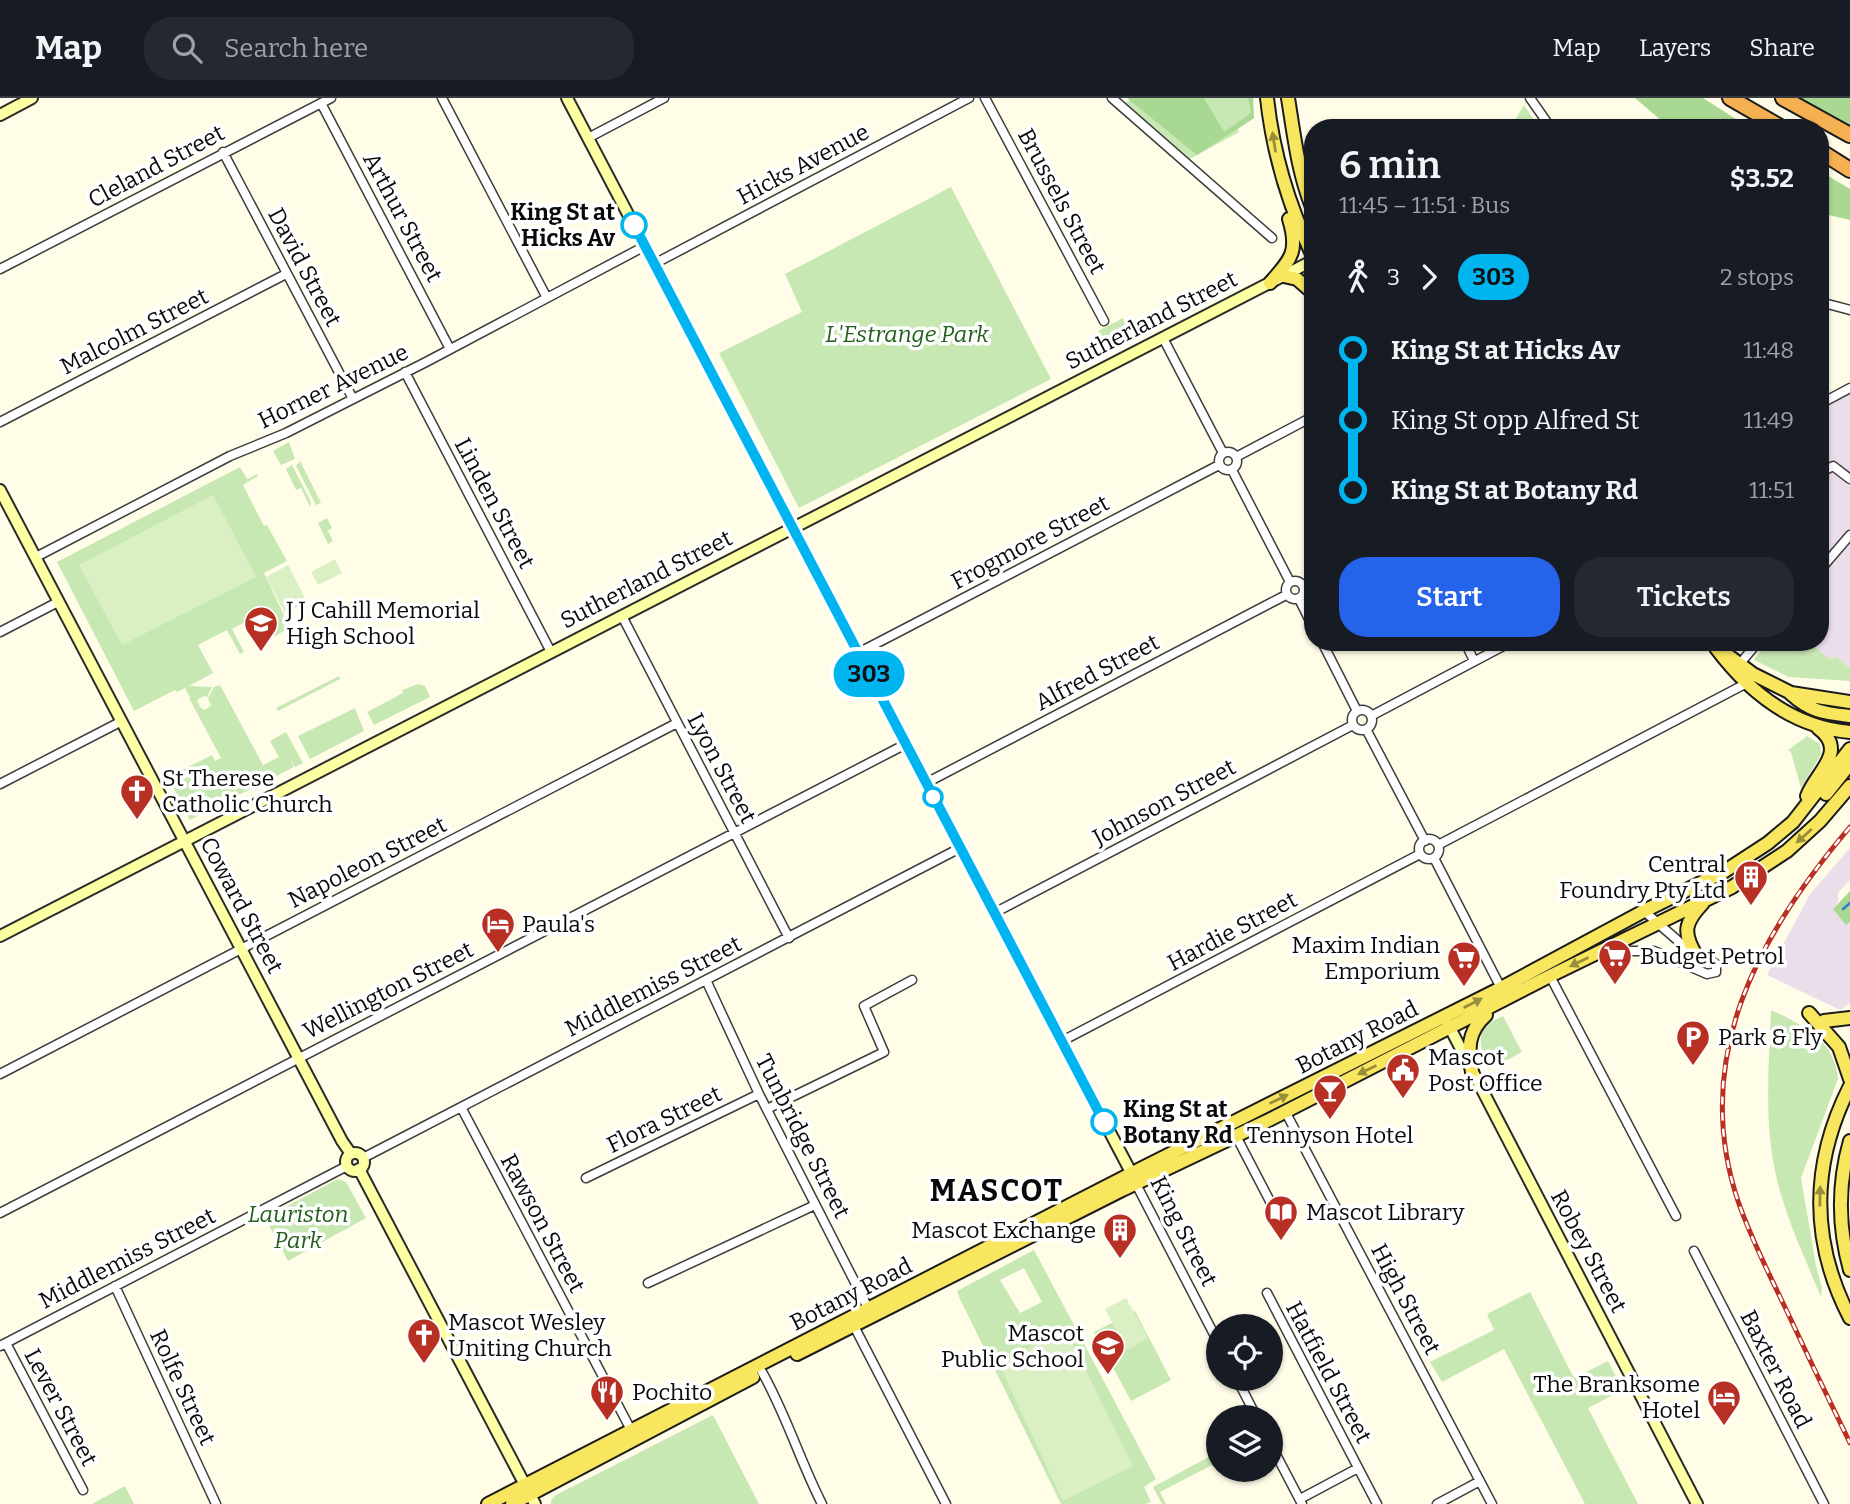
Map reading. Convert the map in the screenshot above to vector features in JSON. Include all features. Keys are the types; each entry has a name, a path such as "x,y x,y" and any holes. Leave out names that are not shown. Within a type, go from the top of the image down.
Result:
{"highway":[{"path":"1730,98 1766,119"},
{"path":"1771,98 1805,119"},
{"path":"1783,98 1821,119"},
{"path":"1829,123 1850,135"},
{"path":"1829,133 1850,145"},
{"path":"1829,154 1850,164"},
{"path":"1829,156 1850,170"}],"main road":[{"path":"1268,98 1277,162 1304,235"},
{"path":"1288,98 1295,148 1304,182"},
{"path":"1270,283 1294,251 1294,237 1284,186"},
{"path":"1284,276 1297,279 1304,285"},
{"path":"1720,651 1737,667 1746,683 1781,710 1815,725 1850,731"},
{"path":"1737,667 1791,693 1806,707 1850,716"},
{"path":"1791,693 1850,702"},
{"path":"1804,809 1807,793 1827,764 1831,749 1828,737 1815,725"},
{"name":"Botany Road","path":"512,1504 1134,1179 1237,1136 1285,1111 1503,994 1644,911 1739,863 1768,843 1804,809 1850,750"},
{"path":"1804,809 1823,797 1850,764"},
{"name":"Botany Road","path":"1503,994 1550,976 1753,875 1787,851 1820,821 1850,786"},
{"path":"1696,955 1687,938 1688,923 1706,900"},
{"path":"1472,1072 1469,1042 1474,1028 1503,994"},
{"path":"1810,1013 1839,1047 1850,1079"},
{"path":"1824,1021 1850,1018"},
{"name":"Botany Road","path":"488,1504 530,1495 631,1430 869,1308 1448,1023"},
{"path":"1850,1086 1829,1136 1822,1171 1820,1207 1826,1256 1837,1291 1850,1318"},
{"path":"1850,1141 1842,1177 1841,1212 1850,1270"}],"street":[{"path":"0,115 32,98"},
{"name":"Cleland Street","path":"0,269 331,98"},
{"path":"442,98 547,298"},
{"name":"King Street","path":"567,98 1206,1319"},
{"path":"588,138 664,98"},
{"name":"Hicks Avenue","path":"654,264 969,98"},
{"name":"Brussels Street","path":"985,98 1104,321"},
{"path":"1112,98 1272,238"},
{"path":"1530,98 1545,119"},
{"name":"Arthur Street","path":"321,103 450,349"},
{"name":"David Street","path":"223,152 353,399"},
{"name":"Horner Avenue","path":"36,557 230,456 286,433 353,399 645,246"},
{"name":"Sutherland Street","path":"0,936 1304,265"},
{"name":"Malcolm Street","path":"0,422 286,274"},
{"path":"1829,304 1850,310"},
{"path":"1163,338 1223,453"},
{"name":"Linden Street","path":"405,372 551,652"},
{"path":"1829,399 1850,388"},
{"path":"1236,457 1304,421"},
{"path":"1229,452 1236,457 1236,466 1232,470 1226,471 1219,465 1218,460 1223,453 1229,452"},
{"name":"Frogmore Street","path":"858,653 1219,465"},
{"path":"1829,468 1833,466 1850,479"},
{"path":"1232,470 1290,582"},
{"name":"Coward Street","path":"0,491 351,1154"},
{"path":"1829,560 1850,535"},
{"path":"1296,581 1303,586 1304,592 1299,599 1293,600 1286,595 1286,586 1290,582 1296,581"},
{"name":"Alfred Street","path":"926,783 1286,595"},
{"path":"1299,599 1304,609"},
{"path":"0,632 58,602"},
{"name":"Lyon Street","path":"622,615 789,938"},
{"path":"1327,651 1357,711"},
{"path":"1469,651 1474,661"},
{"path":"1371,716 1493,651"},
{"path":"1737,667 1750,651"},
{"path":"1438,845 1746,683"},
{"path":"1366,729 1357,729 1352,719 1357,711 1363,710 1371,716"},
{"path":"1366,729 1371,716"},
{"path":"0,784 122,721"},
{"name":"Napoleon Street","path":"0,1074 677,723"},
{"name":"Johnson Street","path":"993,913 1353,725"},
{"path":"1366,729 1424,841"},
{"name":"Wellington Street","path":"0,1213 906,744"},
{"path":"1424,841 1433,841 1438,845 1439,850 1434,858"},
{"path":"1424,841 1420,846 1420,854 1425,858 1434,858"},
{"name":"Middlemiss Street","path":"361,1164 461,1107 960,848"},
{"name":"Hardie Street","path":"1062,1041 1420,854"},
{"path":"1434,858 1503,994"},
{"path":"1601,951 1654,951 1707,974 1716,972 1716,964 1696,955 1644,911"},
{"path":"1550,976 1676,1216"},
{"name":"Tunbridge Street","path":"706,980 759,1094 869,1308"},
{"path":"767,1110 884,1052 864,1006 912,980"},
{"name":"Robey Street","path":"1448,1023 1697,1504"},
{"name":"Flora Street","path":"586,1178 759,1094"},
{"name":"Rawson Street","path":"461,1107 631,1430"},
{"name":"High Street","path":"1285,1111 1492,1504"},
{"path":"1237,1136 1274,1209"},
{"path":"361,1164 353,1170 347,1166 347,1158 357,1153 530,1495"},
{"name":"Middlemiss Street","path":"3,1344 347,1166"},
{"path":"648,1283 815,1205"},
{"name":"Baxter Road","path":"1694,1251 1824,1504"},
{"name":"Rolfe Street","path":"115,1286 216,1504"},
{"name":"Hatfield Street","path":"1267,1293 1377,1504"},
{"path":"854,1326 946,1504"},
{"name":"Lever Street","path":"3,1344 83,1490"},
{"path":"762,1372 822,1504"},
{"path":"1283,1467 1301,1501"},
{"name":"Hatfield Street","path":"1301,1501 1358,1468"},
{"path":"1437,1504 1479,1481"}],"shaded area":[{"path":"1850,392 1850,668 1835,656 1831,660 1820,651 1829,651 1829,403"},
{"path":"1850,848 1850,880 1838,893 1838,902 1833,909 1846,924 1850,922 1850,1003 1840,1010 1767,975 1810,894"}],"green space":[{"path":"1127,98 1204,98 1224,132 1251,113 1248,98 1253,98 1254,118 1197,155"},
{"path":"1133,98 1252,98 1254,118 1238,129 1239,132 1188,160 1125,103"},
{"path":"1635,98 1703,98 1736,119 1660,119"},
{"path":"1800,98 1850,98 1850,125"},
{"path":"1524,105 1533,119 1515,119"},
{"path":"1829,176 1850,189 1850,220 1829,215"},
{"name":"L'Estrange Park","path":"951,187 1051,379 799,508 719,353 802,312 785,274"},
{"path":"1123,318 1133,337 1107,347 1098,331"},
{"path":"289,442 295,459 281,465 273,451"},
{"path":"300,461 321,503 316,505 296,466"},
{"path":"292,465 311,502 310,507 301,488 296,490 286,469"},
{"path":"240,467 247,479 257,474 258,476 243,485 264,526 267,525 287,561 264,573 290,628 267,640 255,617 232,629 244,652 240,654 227,630 198,645 213,673 189,686 212,687 207,697 197,700 204,710 211,706 208,698 214,687 220,685 263,765 279,757 270,741 286,732 303,763 295,767 289,757 294,767 190,820 168,777 212,755 215,761 221,758 190,697 185,688 177,692 175,690 134,711 57,562"},
{"path":"213,495 256,577 122,645 79,565"},
{"path":"327,518 332,528 328,531 333,541 328,544 318,523"},
{"path":"335,559 342,573 318,585 311,572"},
{"path":"288,565 307,602 285,613 266,577"},
{"path":"1760,651 1820,651 1831,660 1835,656 1850,668 1850,681 1789,677 1754,660"},
{"path":"339,676 340,679 278,711 276,708"},
{"path":"418,684 425,686 430,697 374,725 367,712 403,693 402,690"},
{"path":"355,708 364,731 310,759 298,736"},
{"path":"1807,736 1820,744 1821,753 1801,788 1791,752 1788,750"},
{"path":"1850,891 1850,922 1846,925 1833,909"},
{"path":"1771,1010 1815,1035 1831,1054 1836,1065 1838,1079 1801,1178 1822,1288 1821,1297 1789,1219 1775,1171 1768,1111"},
{"path":"1503,1016 1522,1052 1488,1070 1481,1046 1481,1034 1487,1024"},
{"name":"Lauriston Park","path":"338,1179 346,1182 366,1218 288,1261 265,1218"},
{"path":"1034,1250 1156,1479 1144,1487 1151,1502 1061,1504 957,1291","holes":["1024,1268 1042,1302 1020,1313 1000,1280"]},
{"path":"1530,1292 1574,1378 1608,1361 1623,1390 1588,1408 1638,1504 1585,1504 1504,1349 1442,1382 1430,1362 1494,1330 1487,1314"},
{"path":"1126,1298 1148,1338 1127,1350 1105,1309"},
{"path":"1135,1311 1171,1380 1131,1401 1094,1332"},
{"path":"1066,1330 1133,1466 1063,1501 999,1364"},
{"path":"713,1415 759,1504 551,1504 556,1495"},
{"path":"1206,1458 1206,1468 1160,1492 1166,1504 1162,1504 1153,1487"},
{"path":"125,1486 134,1504 92,1504"}],"waterway":[{"path":"1843,909 1850,903"}],"railway":[{"path":"1850,827 1787,910 1762,954 1742,1000 1728,1048 1722,1097 1725,1148 1738,1201 1753,1240 1850,1443"}],"bus line":[{"name":"303","path":"634,225 1104,1122"}],"place":[{"name":"King St at Hicks Av","path":"634,225"},
{"name":"J J Cahill Memorial High School","path":"261,653"},
{"name":"St Therese Catholic Church","path":"137,821"},
{"name":"Central Foundry Pty Ltd","path":"1751,907"},
{"name":"Paula's","path":"498,954"},
{"name":"Budget Petrol","path":"1615,986"},
{"name":"Maxim Indian Emporium","path":"1464,988"},
{"name":"Park & Fly","path":"1693,1067"},
{"name":"Mascot Post Office","path":"1403,1100"},
{"name":"Tennyson Hotel","path":"1330,1121"},
{"name":"King St at Botany Rd","path":"1104,1122"},
{"name":"Mascot Library","path":"1281,1242"},
{"name":"Mascot Exchange","path":"1120,1260"},
{"name":"Mascot Wesley Uniting Church","path":"424,1365"},
{"name":"Mascot Public School","path":"1108,1376"},
{"name":"Pochito","path":"607,1422"},
{"name":"The Branksome Hotel","path":"1724,1427"}],"district":[{"name":"MASCOT","path":"997,1191"}]}
